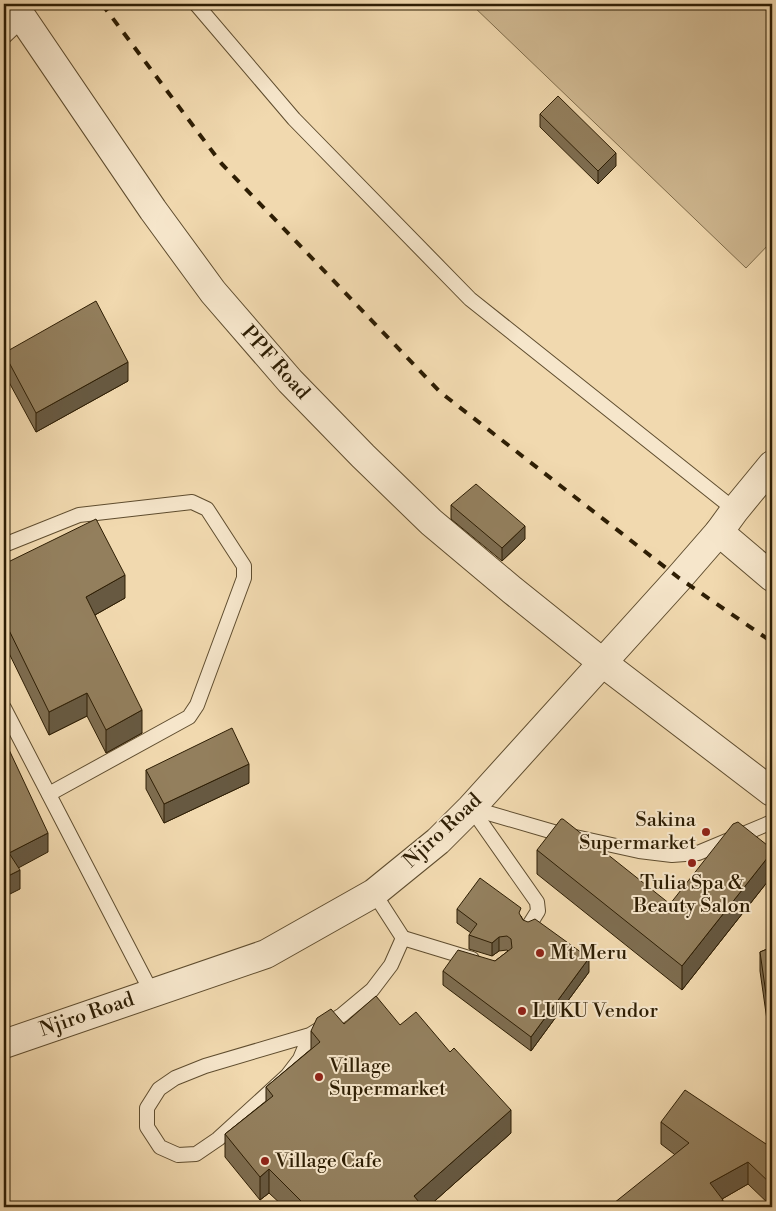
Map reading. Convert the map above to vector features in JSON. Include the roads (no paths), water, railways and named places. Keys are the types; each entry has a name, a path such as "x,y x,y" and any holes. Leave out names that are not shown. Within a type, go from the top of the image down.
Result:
{"street":[{"name":"PPF Road","path":"13,20 202,277 290,381 363,456 431,522 512,590 603,663 772,792"},
{"name":"Njiro Road","path":"4,1044 266,954 374,893 438,840 471,808 719,532 772,465"},
{"path":"719,532 772,577"}],"lane":[{"path":"196,4 294,119 470,299 735,510"},
{"path":"4,545 78,515 192,502 207,509 244,566 244,578 197,705 188,717 49,794"},
{"path":"4,708 152,993"},
{"path":"471,808 558,833 639,851 672,855 698,853 772,822"},
{"path":"471,808 537,902 538,910 528,927"},
{"path":"374,893 403,938 485,963"},
{"path":"310,1035 300,1059 288,1076 218,1139 196,1154 178,1155 160,1147 147,1127 147,1108 159,1089 175,1078 205,1066 310,1035 342,1015 372,990 391,965 403,938"}],"railway":[{"path":"102,4 221,163 440,392 679,578 772,642"}],"place":[{"name":"Sakina Supermarket","path":"706,832"},
{"name":"Tulia Spa & Beauty Salon","path":"692,863"},
{"name":"Mt Meru","path":"540,953"},
{"name":"LUKU Vendor","path":"522,1011"},
{"name":"Village Supermarket","path":"319,1077"},
{"name":"Village Cafe","path":"265,1161"}]}
